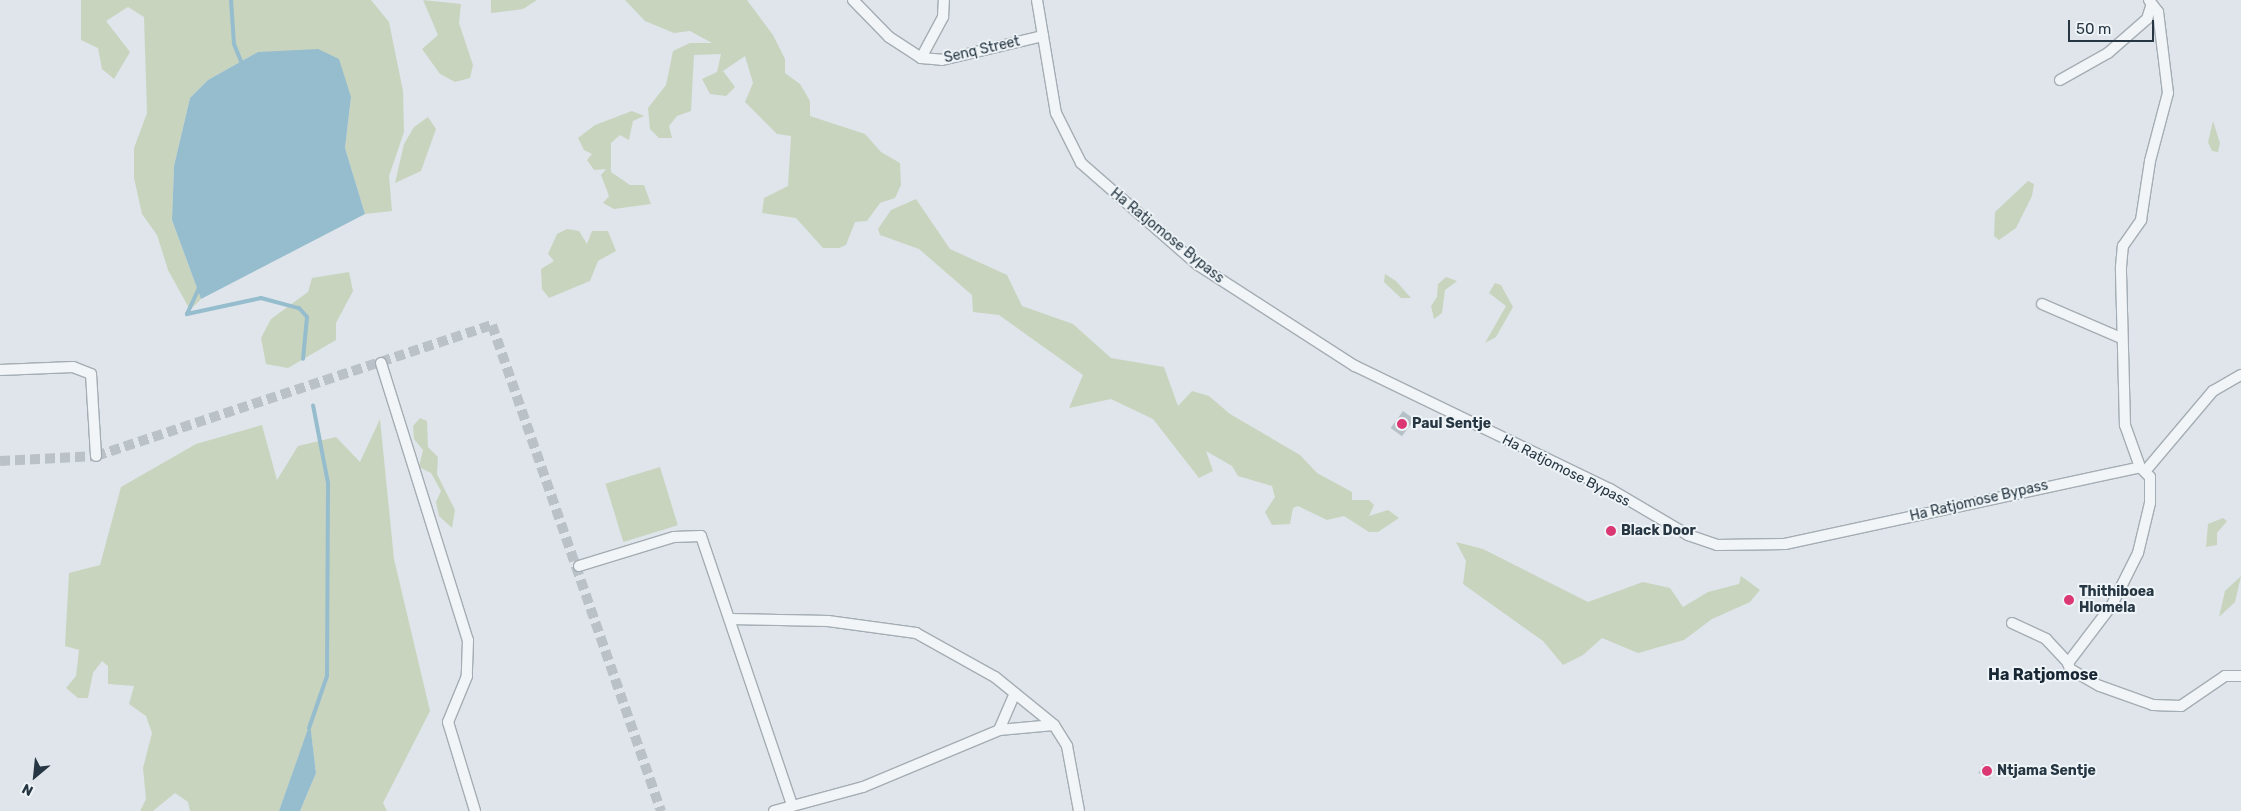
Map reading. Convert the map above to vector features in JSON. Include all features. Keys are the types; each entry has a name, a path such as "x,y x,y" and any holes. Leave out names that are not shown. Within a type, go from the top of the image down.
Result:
{"street":[{"path":"853,0 889,37 921,58 943,17 944,0"},
{"name":"Ha Ratjomose Bypass","path":"1036,0 1044,36 1056,112 1081,163 1198,266 1355,366 1610,489 1688,536 1717,545 1785,544 2144,468"},
{"path":"2060,80 2108,53 2147,19 2150,4"},
{"path":"2068,663 2112,606 2138,553 2150,503 2144,468 2125,425 2121,338 2124,246 2141,220 2150,160 2168,93 2158,12 2150,4"},
{"name":"Senq Street","path":"921,58 942,60 1044,36"},
{"path":"2042,304 2121,338"},
{"path":"381,363 468,640 467,676 448,722 475,811"},
{"path":"0,370 73,367 91,374 96,456"},
{"path":"2144,468 2213,392 2241,375"},
{"path":"579,566 674,537 701,536 731,619 792,805"},
{"path":"731,619 828,621 916,633 1015,693 1054,725 1066,746 1079,811"},
{"path":"2012,623 2046,639 2080,677 2154,705 2180,706 2225,676 2239,672"},
{"path":"999,730 1015,693"},
{"path":"774,811 863,788 999,730 1054,725"}],"green space":[{"path":"81,0 371,0 389,22 403,91 404,132 389,176 392,211 365,214 345,148 351,97 258,52 208,80 190,98 174,166 172,220 201,299 190,310 168,270 157,235 142,214 134,178 134,148 147,113 144,17 128,7 106,21 130,52 114,79 102,69 98,48 81,40"},
{"path":"423,0 461,4 459,23 473,65 470,78 455,82 440,74 422,49 438,35"},
{"path":"491,0 537,0 523,9 491,13"},
{"path":"625,0 747,0 773,35 785,59 785,73 800,84 810,101 810,116 865,134 881,152 900,163 901,185 895,198 880,203 867,221 855,222 846,245 839,248 823,248 796,218 762,213 764,198 788,186 791,136 777,134 745,102 753,83 745,56 723,71 735,87 726,96 710,94 702,79 717,72 721,54 694,55 691,111 677,116 669,126 672,138 659,138 650,129 648,108 666,85 673,51 690,43 712,43 690,31 674,33 645,21"},
{"path":"632,111 644,116 633,121 629,140 620,135 611,143 611,172 630,185 644,185 651,204 614,209 603,203 609,196 601,175 606,169 594,170 587,160 592,154 584,150 578,138 595,125"},
{"path":"428,117 436,129 421,171 395,183 404,144 414,127"},
{"path":"2213,121 2220,143 2218,152 2212,151 2208,142"},
{"path":"2028,181 2034,184 2032,196 2016,228 1999,240 1994,236 1995,212"},
{"path":"916,199 950,249 1007,275 1022,306 1073,324 1111,358 1164,367 1178,406 1192,391 1209,396 1230,414 1300,455 1317,473 1352,492 1352,500 1369,500 1374,505 1369,516 1388,510 1399,518 1378,532 1369,532 1344,516 1327,520 1298,506 1293,508 1290,524 1272,525 1265,512 1275,497 1272,486 1238,476 1232,466 1206,451 1213,471 1199,478 1153,419 1111,399 1069,408 1083,375 999,315 973,312 972,295 919,249 880,235 878,229 891,210"},
{"path":"567,229 579,231 587,244 592,231 608,231 616,251 598,261 590,281 549,298 542,289 541,269 554,261 548,254 557,234"},
{"path":"349,272 353,291 336,323 336,340 288,368 266,364 261,338 271,319 308,292 312,278"},
{"path":"1385,274 1396,281 1411,298 1401,298 1384,282"},
{"path":"1446,277 1457,281 1445,290 1442,313 1434,319 1431,306 1437,297 1438,284"},
{"path":"1495,283 1501,285 1513,307 1496,337 1485,343 1506,306 1489,293"},
{"path":"420,418 427,421 428,447 438,457 437,474 455,510 452,528 439,516 436,502 441,491 431,473 419,467 423,450 414,439 413,426"},
{"path":"380,419 394,559 430,711 383,803 387,811 300,811 316,773 310,724 279,811 190,811 188,802 175,793 153,811 140,811 146,799 143,768 152,733 146,716 129,704 134,686 108,684 108,666 102,661 93,673 88,698 78,698 66,688 76,676 79,650 65,646 69,573 100,565 121,487 196,444 262,425 277,480 298,446 336,437 360,462"},
{"path":"660,467 678,525 623,542 605,484"},
{"path":"2223,518 2227,521 2217,533 2217,545 2206,547 2208,524"},
{"path":"1456,542 1483,549 1588,602 1643,582 1670,588 1683,607 1708,592 1739,584 1741,576 1760,590 1750,602 1712,619 1684,640 1638,653 1602,638 1583,655 1563,665 1543,641 1463,584 1466,561"},
{"path":"2241,576 2235,602 2219,617 2225,591"}],"water":[{"path":"318,49 339,59 351,97 345,148 365,214 201,299 172,220 174,166 190,98 208,80 258,52"},
{"path":"310,723 316,773 300,811 279,811"}],"building":[{"name":"Paul Sentje","path":"1403,411 1414,419 1402,436 1391,428"},
{"name":"Ntjama Sentje","path":"1983,764 1995,770 1990,779 1978,773"}],"waterway":[{"path":"231,0 234,44 243,66"},
{"path":"200,286 187,314 261,298 299,308 307,317 303,359"},
{"path":"309,728 327,676 328,483 313,405"}],"tunnel":[{"path":"0,461 96,456 492,325 661,811"}],"place":[{"name":"Paul Sentje","path":"1402,424"},
{"name":"Black Door","path":"1611,531"},
{"name":"Thithiboea Hlomela","path":"2069,600"},
{"name":"Ntjama Sentje","path":"1987,771"}],"district":[{"name":"Ha Ratjomose","path":"2043,675"}]}
